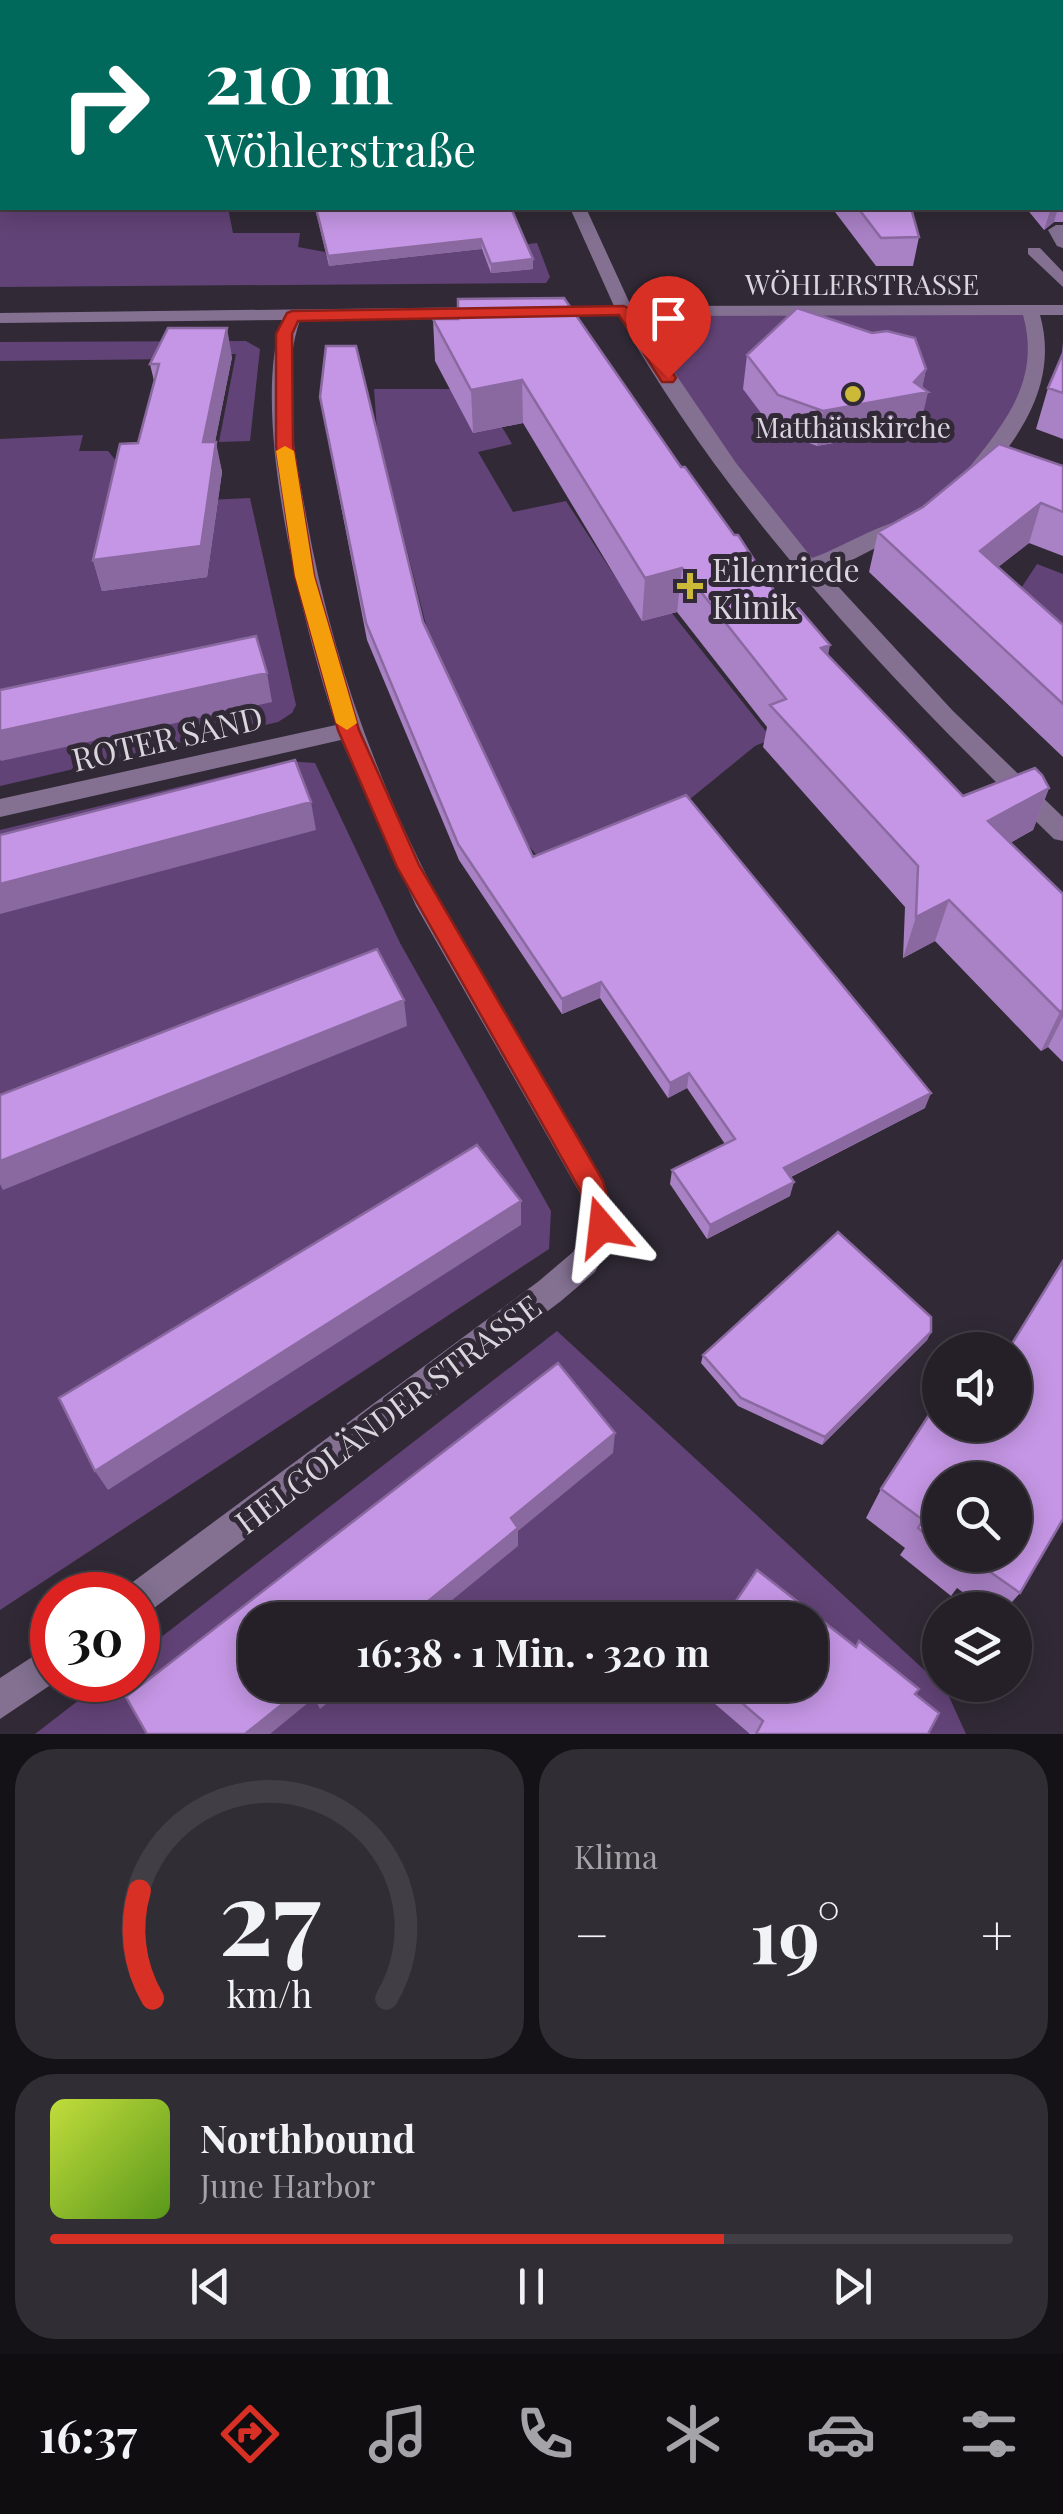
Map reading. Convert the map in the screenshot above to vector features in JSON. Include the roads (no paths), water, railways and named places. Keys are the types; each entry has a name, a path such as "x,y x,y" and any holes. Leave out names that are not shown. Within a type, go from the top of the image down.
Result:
{"street":[{"path":"579,210 624,310 683,402 806,567 990,764 1063,832"},
{"path":"1063,230 1056,230 1063,243"},
{"path":"1034,251 1063,282"},
{"name":"WÖHLERSTRASSE","path":"0,318 624,310 1063,310"},
{"path":"955,489 1007,452 1038,370 1037,328 1030,311"},
{"name":"HELGOLÄNDER STRASSE","path":"160,1583 550,1291 584,1262 602,1227 594,1190 408,867 349,730 304,576 284,446 282,355 284,334 292,316"},
{"path":"806,567 847,554 927,510"},
{"name":"ROTER SAND","path":"0,808 349,730"},
{"path":"0,1701 30,1678"}],"place":[{"name":"Matthäuskirche","path":"853,394"},
{"name":"Eilenriede Klinik","path":"690,586"}]}
